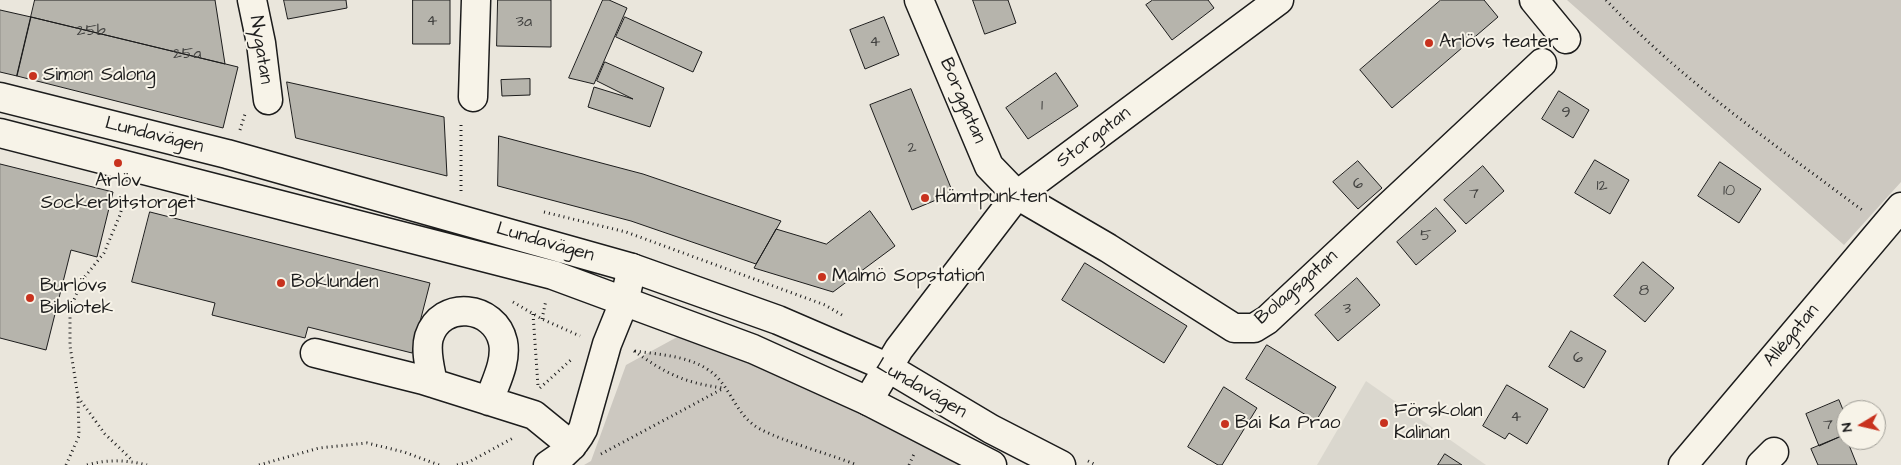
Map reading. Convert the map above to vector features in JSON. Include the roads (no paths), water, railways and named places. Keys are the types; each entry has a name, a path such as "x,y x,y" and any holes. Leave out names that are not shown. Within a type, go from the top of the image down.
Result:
{"main road":[{"name":"Nygatan","path":"252,0 261,43 268,100"},
{"path":"473,97 476,0"},
{"name":"Borggatan","path":"919,0 989,166 1017,196"},
{"name":"Storgatan","path":"868,401 887,366 1017,196 1279,0"},
{"path":"1534,0 1566,39"},
{"name":"Bolagsgatan","path":"1017,196 1108,248 1234,328 1254,328 1267,320 1542,63"},
{"name":"Lundavägen","path":"0,97 227,154 632,268 778,320 887,366 991,429 1061,465"},
{"name":"Lundavägen","path":"0,133 553,275 753,349 868,401 992,465"},
{"name":"Allégatan","path":"1683,465 1893,217"},
{"path":"548,465 572,446 584,429 607,344 624,302 632,268"},
{"path":"432,382 428,360 429,336 441,318 459,310 478,312 493,322 503,341 502,363 489,401"},
{"path":"315,353 432,382 534,415 572,446"},
{"path":"1761,465 1774,452 1776,465"}],"place":[{"name":"Arlövs teater","path":"1429,43"},
{"name":"Simon Salong","path":"33,76"},
{"name":"Arlöv Sockerbitstorget","path":"118,163"},
{"name":"Hämtpunkten","path":"925,198"},
{"name":"Malmö Sopstation","path":"822,277"},
{"name":"Boklunden","path":"281,283"},
{"name":"Burlövs Bibliotek","path":"30,298"},
{"name":"Förskolan Kalinan","path":"1384,423"},
{"name":"Bai Ka Prao","path":"1225,424"}]}
